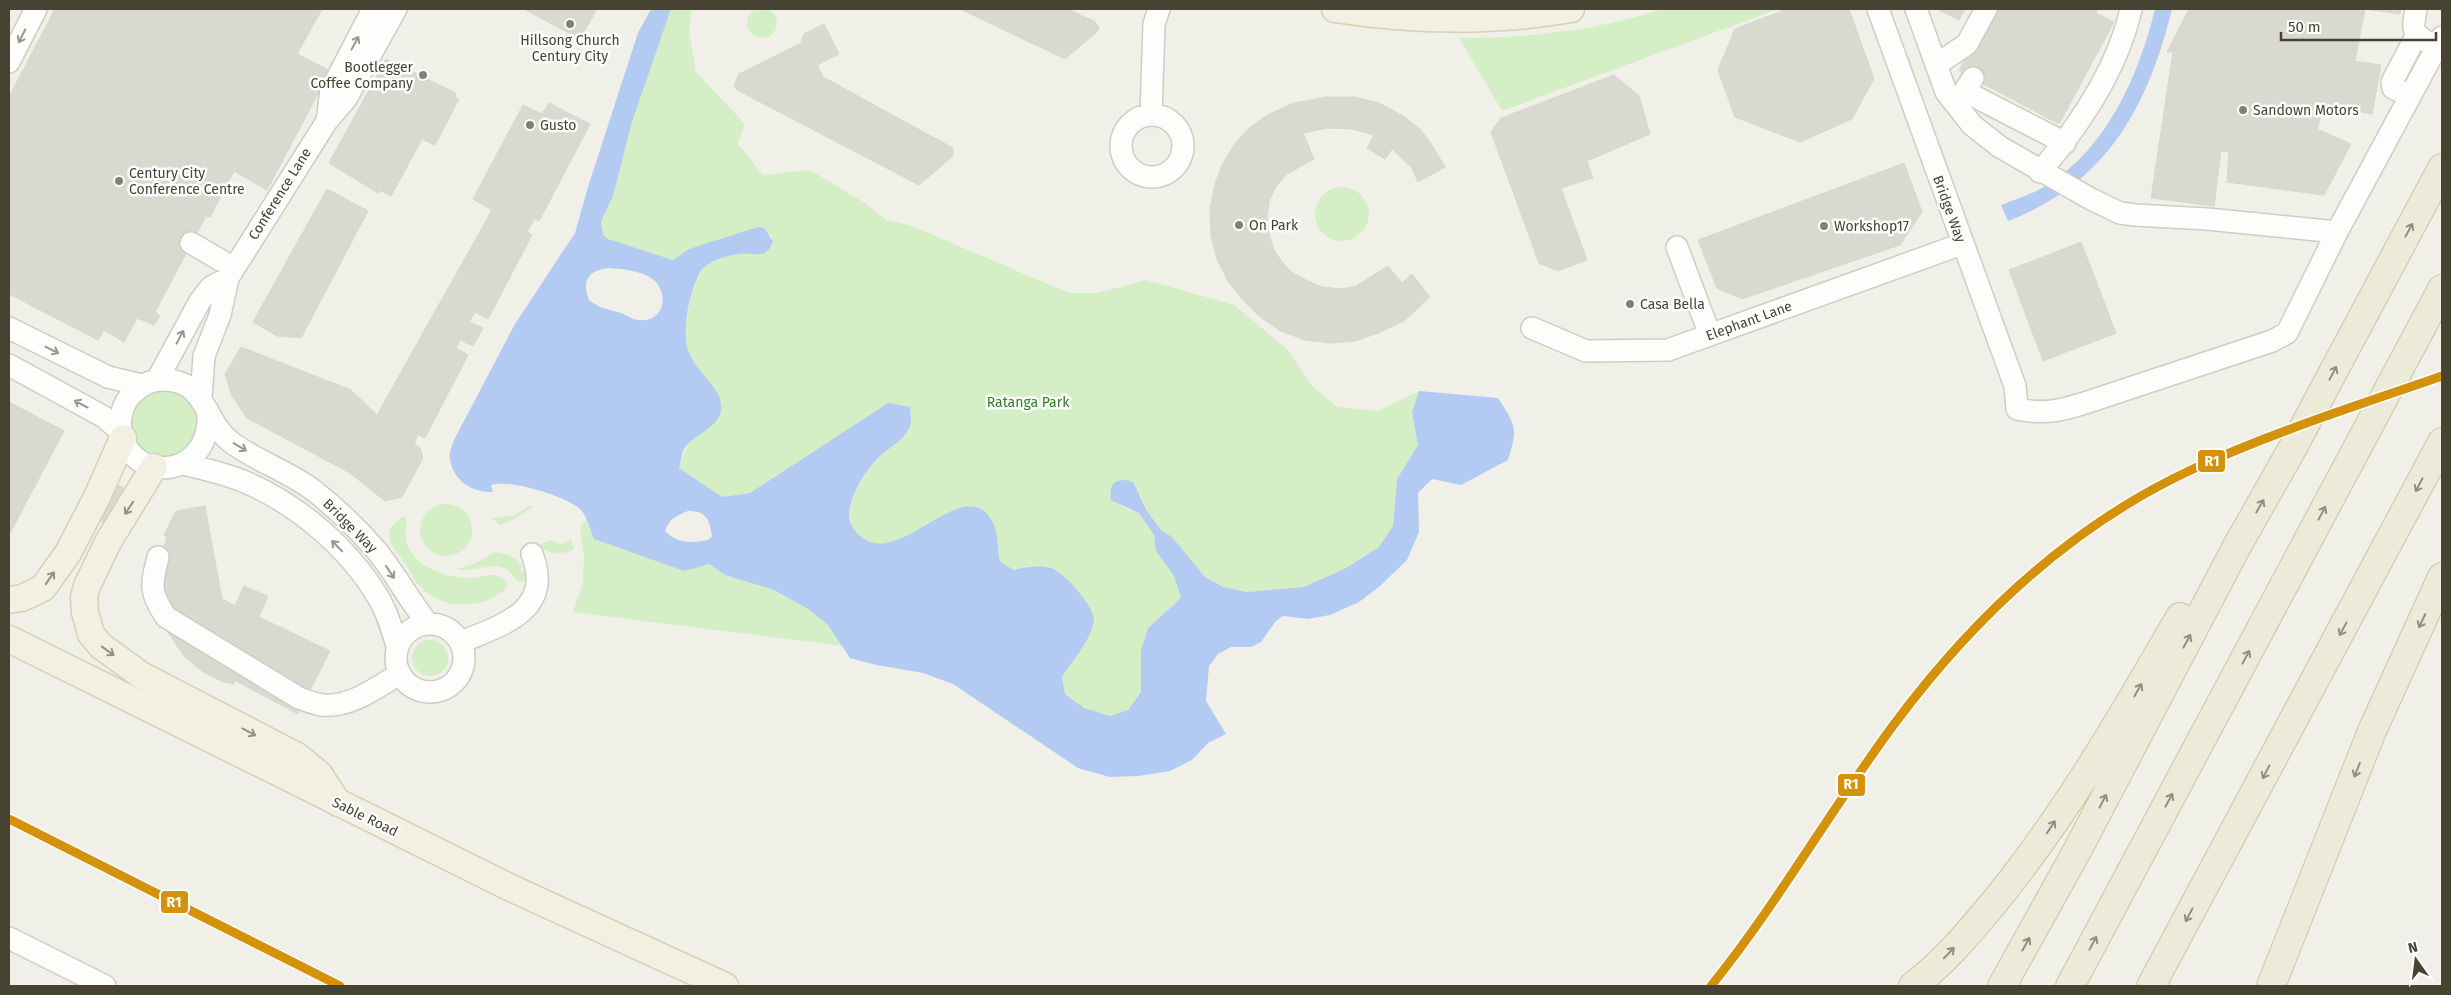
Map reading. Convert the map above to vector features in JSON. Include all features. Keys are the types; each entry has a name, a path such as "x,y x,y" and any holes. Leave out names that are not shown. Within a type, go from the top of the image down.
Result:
{"highway":[{"path":"2002,986 2077,851 2236,548 2291,451 2442,168"},
{"path":"2070,986 2442,289"},
{"path":"2151,986 2442,442"},
{"path":"1913,986 1974,926 2036,850 2116,727 2193,594 2236,548"},
{"path":"2271,986 2372,731 2442,577"}],"main road":[{"path":"1335,9 1411,16 1490,18 1571,9"},
{"path":"9,600 22,598 43,588 68,553 85,521 122,435"},
{"path":"154,467 108,542 87,586 84,597 85,612 91,634 101,646 141,675 296,756 319,774 338,803"},
{"name":"Sable Road","path":"9,639 510,888 726,986"}],"lane":[{"path":"9,62 36,9"},
{"name":"Conference Lane","path":"327,121 331,90 373,9"},
{"name":"Conference Lane","path":"204,404 204,356 220,315 231,273 327,121 346,99 396,9"},
{"path":"1151,115 1154,24 1159,9"},
{"name":"Bridge Way","path":"1878,9 2015,386 2017,409 2036,413 2061,410 2191,368 2287,333 2337,232"},
{"path":"1916,9 1946,92 1972,125 2000,147 2091,199 2120,213 2207,219 2337,232 2409,96 2440,42 2416,36"},
{"path":"1936,65 1967,44 1986,9"},
{"path":"2048,175 2065,142 2102,81 2122,39 2131,9"},
{"path":"2409,96 2393,88 2392,82 2416,36 2413,28 2416,9"},
{"path":"1973,78 1965,90 1966,92 2065,142"},
{"path":"191,243 231,273"},
{"name":"Elephant Lane","path":"1532,328 1586,351 1668,350 1962,244"},
{"path":"1677,247 1710,335"},
{"name":"Conference Lane","path":"149,382 200,301 216,282 231,273"},
{"name":"Bridge Way","path":"9,328 108,377 149,382 173,380 189,386 230,441 311,489 342,514 376,550 428,624"},
{"path":"9,365 104,417 122,435 130,451 141,461 154,467"},
{"path":"122,435 120,418 124,405 131,394 149,382"},
{"path":"182,464 196,455 205,442 209,427 204,404"},
{"name":"Bridge Way","path":"154,467 169,468 182,464 218,472 246,482 297,511 325,534 358,568 378,597 398,646"},
{"path":"460,642 510,622 530,603 539,586 538,570 532,554"},
{"path":"158,557 152,579 154,598 166,617 299,698 321,705 340,704 365,695 399,674"},
{"path":"428,624 445,627 454,633 464,653 462,670 453,684 444,690 432,693 421,692 410,687 399,674 395,657 403,636 412,628 428,624"},
{"path":"9,938 105,986"}],"green space":[{"path":"762,8 773,12 777,23 773,34 762,38 751,34 747,23 751,12"},
{"name":"Ratanga Park","path":"671,9 692,9 689,30 696,72 745,124 738,144 763,175 810,170 865,203 886,220 912,226 1069,293 1098,293 1146,280 1234,305 1288,350 1313,387 1337,407 1378,411 1419,391 1412,412 1418,445 1397,479 1393,526 1379,547 1346,568 1304,587 1247,592 1223,587 1205,577 1172,537 1161,530 1147,511 1140,494 1122,507 1139,513 1154,535 1156,551 1174,576 1181,598 1148,628 1141,650 1141,692 1128,710 1110,716 1084,708 1065,694 1062,677 1075,658 1031,566 1013,570 1000,561 996,531 929,526 900,540 881,544 860,537 853,528 850,517 855,492 869,468 898,442 888,403 750,493 722,497 679,468 690,442 712,425 715,390 691,357 685,337 687,314 698,277 707,264 732,255 764,253 771,248 773,242 771,235 715,241 689,249 673,260 608,239 603,235 601,222 613,196 632,122"},
{"path":"1662,9 1778,9 1502,111 1459,38 1510,37 1562,32 1612,23"},
{"path":"1342,187 1352,189 1361,195 1367,204 1369,214 1367,224 1361,233 1352,239 1342,241 1332,239 1323,233 1317,224 1315,214 1317,204 1323,195 1332,189"},
{"path":"171,387 197,407 200,428 194,441 185,450 175,455 152,456 142,451 134,443 130,432 131,408 148,390"},
{"path":"446,504 456,506 464,512 470,520 472,530 470,540 464,548 456,554 446,556 436,554 428,548 422,540 420,530 422,520 428,512 436,506"},
{"path":"530,505 533,507 517,518 500,525 491,518 514,516"},
{"path":"406,516 405,535 408,547 420,562 437,572 456,577 496,576 505,581 508,586 499,594 476,604 451,603 439,600 428,594 419,585 390,541 390,528 402,517"},
{"path":"586,520 594,539 684,571 709,563 725,575 774,590 808,609 828,625 843,646 573,612 583,583 584,556 580,528"},
{"path":"571,539 574,549 570,551 550,552 537,546 550,540 562,544"},
{"path":"495,552 517,560 522,566 521,572 527,568 526,580 520,583 508,570 500,567 469,570 456,569 474,564"},
{"path":"430,640 437,641 443,645 447,651 447,665 443,671 437,675 430,676 423,675 417,671 413,665 412,658 413,651 417,645 423,641"}],"water":[{"path":"651,9 671,9 632,122 613,196 601,222 603,235 608,239 673,260 689,249 758,227 764,228 773,241 767,251 763,253 734,255 710,263 702,270 696,281 690,298 687,316 686,343 694,362 716,391 721,404 721,411 715,422 684,449 679,468 722,497 750,493 888,403 910,407 911,422 908,431 872,464 855,492 849,512 850,521 854,529 870,542 889,543 908,535 947,513 965,507 980,509 995,527 1000,561 1013,570 1027,567 1046,567 1057,571 1084,598 1093,614 1093,627 1090,634 1062,677 1065,694 1084,708 1110,716 1128,710 1141,692 1141,650 1148,628 1181,598 1174,576 1156,551 1154,535 1139,513 1111,500 1111,489 1115,482 1127,480 1133,482 1147,511 1161,530 1172,537 1205,577 1223,587 1247,592 1304,587 1346,568 1379,547 1393,526 1397,479 1418,445 1412,412 1419,391 1498,398 1509,415 1514,428 1508,460 1461,485 1432,479 1418,493 1419,532 1407,560 1380,586 1359,602 1330,615 1308,619 1283,616 1276,621 1261,642 1251,647 1231,647 1218,654 1209,666 1206,701 1226,734 1208,743 1192,760 1170,771 1138,776 1110,777 1078,768 953,684 923,673 850,658 828,625 808,609 774,590 725,575 709,564 684,571 594,539 581,510 549,493 510,484 491,485 493,492 471,488 455,474 450,457 452,444 515,324 575,233 638,33","holes":["609,268 639,273 654,280 662,293 663,300 659,313 647,320 636,320 621,313 602,308 589,300 586,287 588,277 596,271","688,511 694,511 706,517 712,536 708,540 685,542 674,538 665,531 674,518"]},
{"path":"2155,9 2172,9 2150,78 2136,109 2118,138 2097,163 2072,186 2042,205 2008,221 2001,205 2031,194 2068,170 2087,151 2103,130 2118,108 2130,84 2140,59"}],"building":[{"name":"Century City Conference Centre","path":"55,9 322,9 297,54 330,71 267,190 234,171 210,217 206,216 155,312 160,316 154,325 137,318 124,342 104,330 98,340 9,294 9,97"},
{"name":"Hillsong Church Century City","path":"524,9 597,9 580,39"},
{"path":"960,9 1067,9 1094,21 1099,27 1098,31 1065,59"},
{"path":"1787,9 1849,9 1874,79 1852,119 1800,142 1735,117 1718,70 1735,29"},
{"path":"1937,9 1965,9 1959,20"},
{"path":"1993,9 2098,9 2096,13 2114,22 2059,124 1959,71"},
{"name":"Sandown Motors","path":"2189,9 2365,9 2355,61 2381,65 2372,114 2323,106 2317,129 2351,144 2324,195 2227,182 2229,151 2221,151 2214,206 2151,198 2173,52 2167,52"},
{"path":"2365,9 2401,9 2400,14"},
{"path":"824,24 839,54 817,65 823,77 953,148 953,156 919,185 737,90 734,86 739,74 801,43 804,34"},
{"path":"386,59 456,93 455,97 459,99 435,145 422,139 391,196 380,190 378,193 329,163"},
{"path":"1614,75 1639,96 1650,134 1587,161 1593,178 1561,188 1587,260 1558,271 1539,263 1491,132 1501,118"},
{"name":"On Park","path":"1327,97 1354,97 1379,103 1403,116 1420,129 1445,167 1418,182 1412,168 1392,149 1385,159 1367,148 1374,135 1352,129 1327,128 1303,133 1314,159 1287,174 1276,186 1269,202 1267,217 1269,234 1274,250 1282,262 1293,273 1306,280 1322,287 1341,289 1356,286 1388,266 1402,283 1412,274 1430,297 1404,321 1378,333 1355,341 1330,343 1305,340 1281,331 1260,317 1243,300 1229,283 1217,259 1211,236 1210,209 1215,184 1222,165 1234,145 1248,129 1269,114 1294,103"},
{"path":"549,103 590,124 539,221 534,219 527,232 532,235 488,319 475,312 469,322 483,328 473,346 460,340 456,348 468,355 425,438 418,435 414,443 420,448 423,458 402,497 385,501 350,473 247,418 232,396 225,374 241,347 351,390 377,415 492,210 473,199 523,105 542,114"},
{"name":"Workshop17","path":"1904,163 1922,212 1900,245 1742,299 1717,288 1698,240"},
{"path":"327,189 368,211 301,338 277,336 253,322"},
{"path":"2081,242 2116,333 2082,346 2048,255"},
{"path":"2048,255 2082,346 2043,361 2009,270"},
{"path":"9,402 64,431 9,535"},
{"path":"119,485 125,489 106,525 100,521"},
{"path":"205,506 222,599 235,606 244,586 268,596 259,617 330,651 298,714 234,680 234,684 224,682 203,672 184,656 167,631 162,619 158,561 167,538 164,535 176,511"}],"transit line":[{"name":"R1","path":"1711,986 1759,922 1895,723 1958,646 2028,577 2106,517 2193,469 2285,431 2442,376"},
{"name":"R1","path":"9,819 340,986"}],"place":[{"name":"Hillsong Church Century City","path":"570,24"},
{"name":"Bootlegger Coffee Company","path":"423,75"},
{"name":"Sandown Motors","path":"2243,110"},
{"name":"Gusto","path":"530,125"},
{"name":"Century City Conference Centre","path":"119,181"},
{"name":"On Park","path":"1239,225"},
{"name":"Workshop17","path":"1824,226"},
{"name":"Casa Bella","path":"1630,304"}]}
